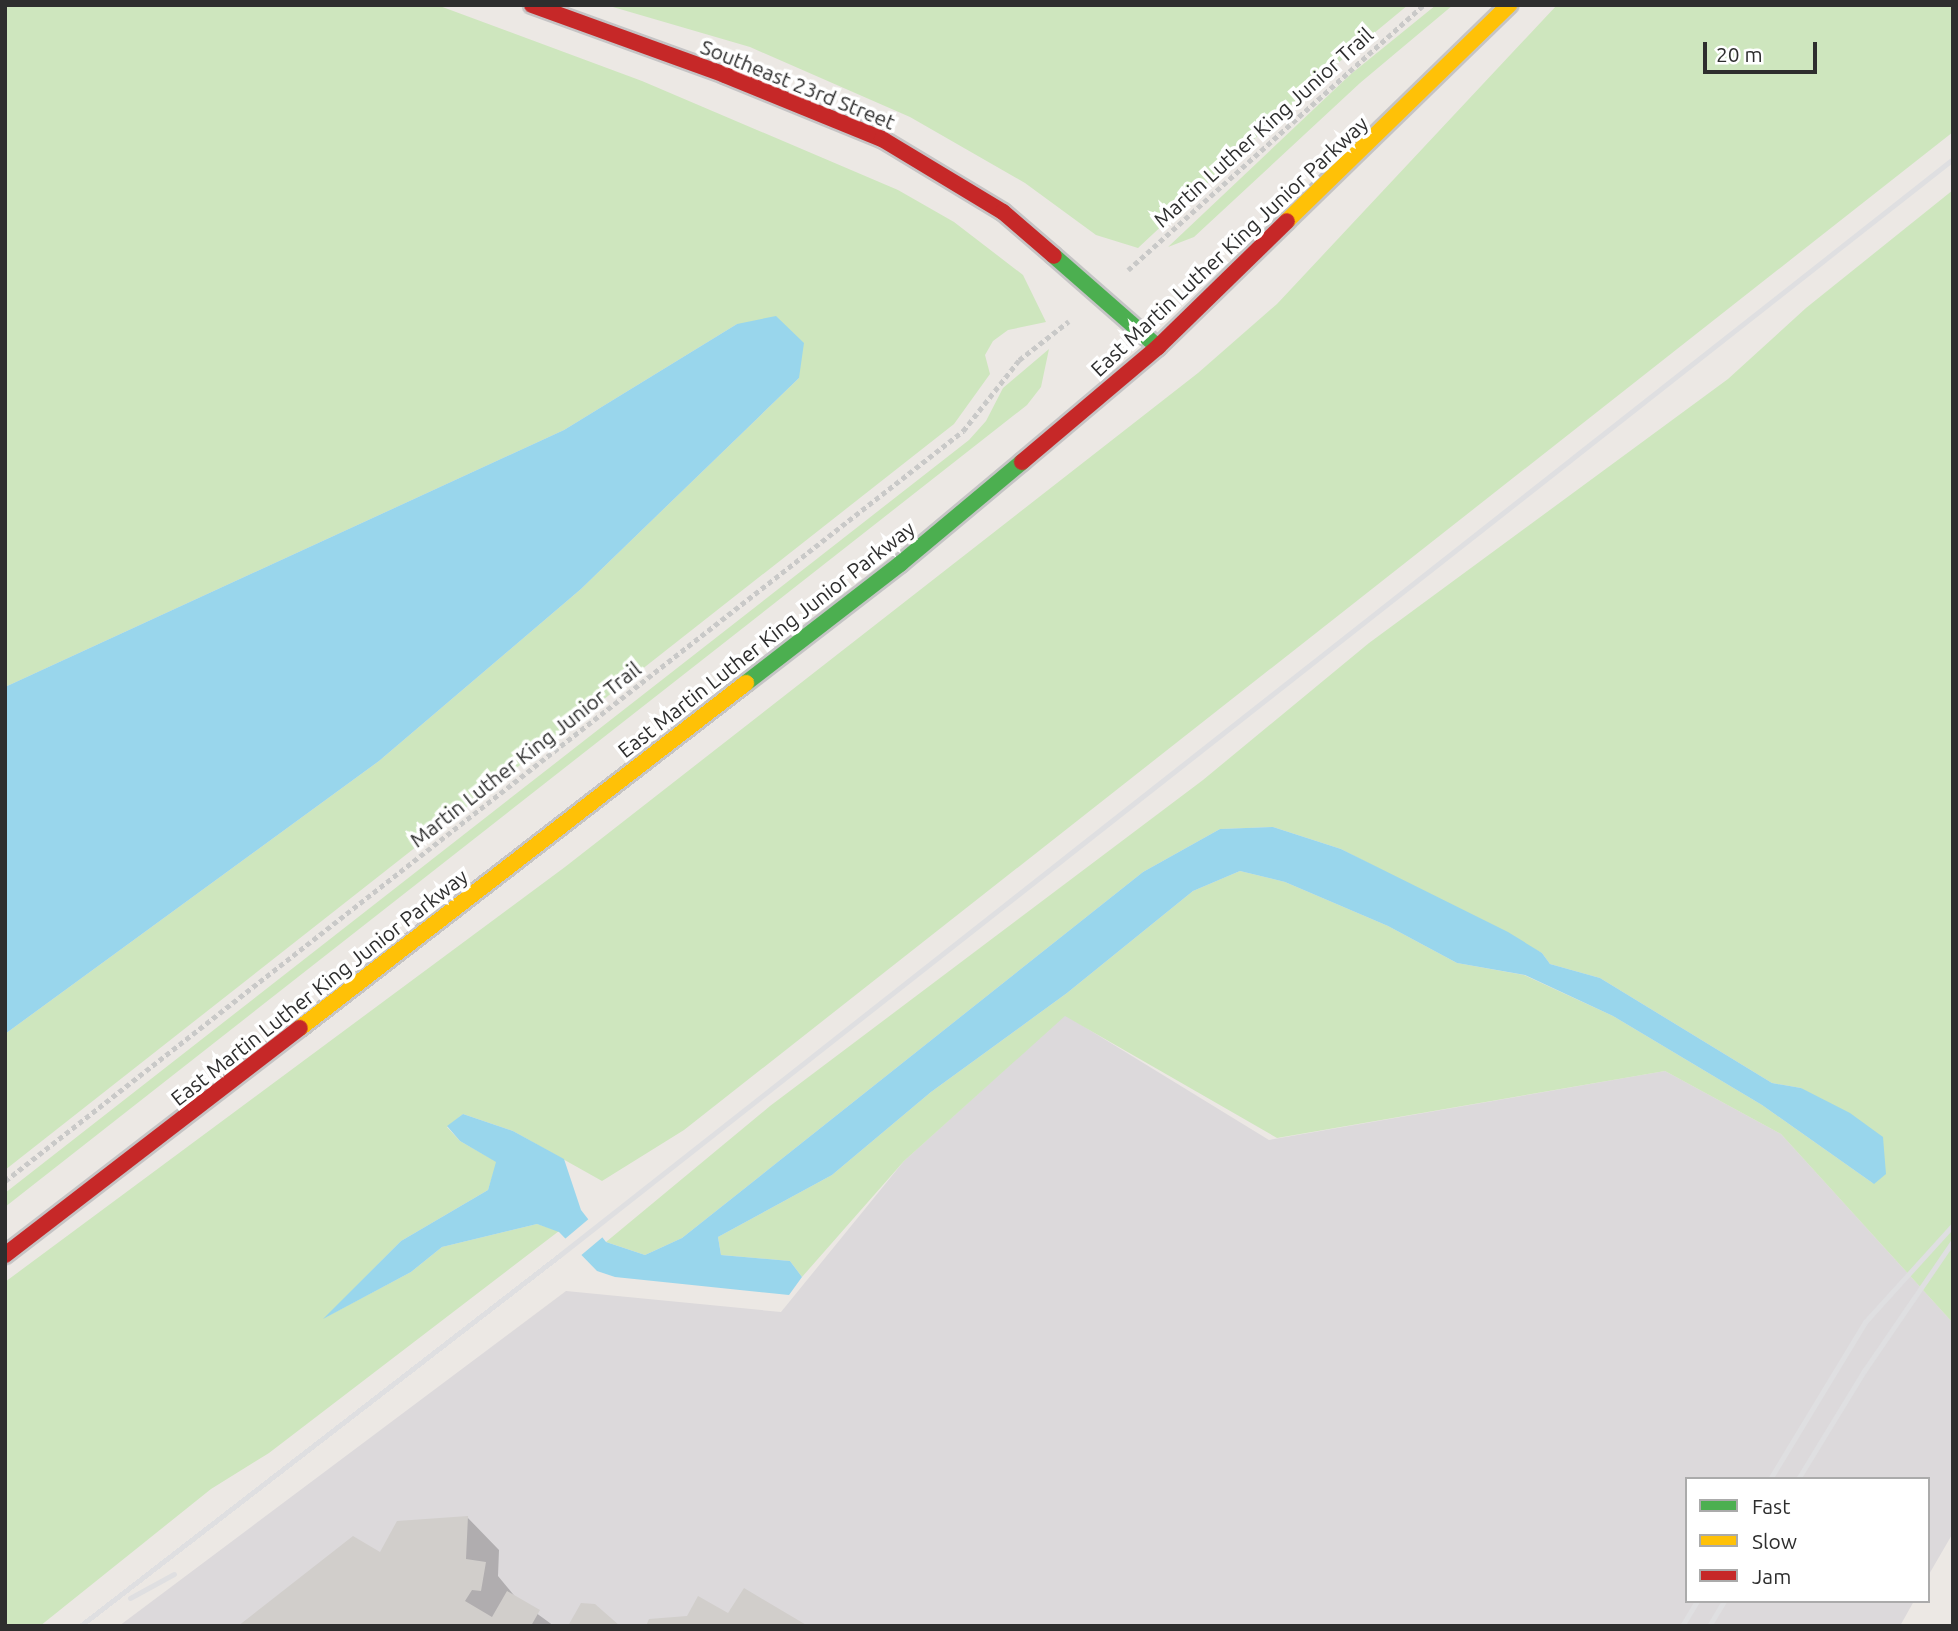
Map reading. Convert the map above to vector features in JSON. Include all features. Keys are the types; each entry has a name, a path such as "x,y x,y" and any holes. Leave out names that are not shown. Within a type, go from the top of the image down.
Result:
{"main road":[{"name":"Southeast 23rd Street","path":"532,5 882,139 1003,212 1158,347"},
{"name":"East Martin Luther King Junior Parkway","path":"5,1255 900,564 1158,347 1509,5"}],"path":[{"name":"Martin Luther King Junior Trail","path":"1156,246 1423,5"},
{"name":"Martin Luther King Junior Trail","path":"5,1181 963,431 998,383 1049,337"}],"shaded area":[{"path":"1065,1015 1269,1140 1665,1071 1781,1134 1953,1323 1953,1533 1930,1573 1930,1477 1685,1477 1685,1603 1913,1603 1900,1626 119,1626 566,1291 781,1312 904,1161"}],"green space":[{"path":"5,5 437,5 642,81 898,190 954,222 1023,275 1046,322 1008,330 993,341 985,355 990,374 954,424 5,1170 5,1034 379,761 581,589 799,378 737,324 564,430 5,687"},
{"path":"606,5 1408,5 1321,77 1138,248 1096,235 1025,183 910,117 750,47"},
{"path":"1436,5 1453,5 1360,83 1194,237 1168,247 1351,74"},
{"path":"1557,5 1953,5 1953,132 684,1130 602,1181 513,1131 463,1114 447,1127 460,1141 497,1162 488,1190 401,1241 326,1317 411,1272 442,1247 537,1224 559,1231 269,1453 211,1489 40,1626 5,1626 5,1282 565,867 1198,373 1277,304"},
{"path":"1953,190 1953,1323 1781,1134 1665,1071 1277,1138 1065,1016 904,1161 802,1277 790,1261 721,1255 718,1237 832,1175 931,1092 1067,993 1193,891 1240,871 1285,882 1388,926 1457,963 1524,975 1613,1016 1762,1105 1874,1184 1801,1088 1772,1083 1600,978 1550,964 1542,953 1341,849 1273,827 1220,829 1143,872 682,1238 645,1255 606,1242 770,1106 1203,780 1369,643 1728,379 1806,308"},
{"path":"1049,349 1041,387 1027,405 5,1207 5,1193 969,440 986,421 1003,388"}],"water":[{"path":"776,316 804,343 799,378 581,589 379,761 5,1034 5,687 564,430 737,324"},
{"path":"1273,827 1341,849 1508,932 1542,953 1550,964 1600,978 1772,1083 1801,1088 1850,1113 1883,1137 1886,1174 1874,1184 1762,1105 1613,1016 1525,975 1457,963 1388,926 1285,882 1240,871 1193,891 1067,993 931,1092 832,1175 718,1237 721,1255 790,1261 802,1277 789,1295 615,1277 597,1271 559,1232 537,1224 442,1247 411,1272 323,1319 401,1241 488,1190 496,1162 460,1141 447,1126 463,1114 513,1131 564,1159 581,1210 606,1242 645,1255 682,1238 1143,872 1220,829"}],"pier":[{"path":"591,1217 606,1235 578,1258 563,1240"}],"building":[{"path":"468,1516 466,1559 486,1562 481,1591 472,1590 465,1601 492,1617 507,1591 540,1610 531,1626 238,1626 353,1536 380,1552 397,1521"},
{"path":"744,1588 808,1626 646,1626 649,1619 687,1616 698,1596 728,1613"},
{"path":"581,1603 595,1604 620,1626 568,1626"}],"railway":[{"path":"80,1626 560,1255 1953,159"},
{"path":"1771,1477 1865,1322 1953,1225"},
{"path":"1799,1477 1864,1371 1953,1241"},
{"path":"130,1598 174,1574"},
{"path":"1682,1626 1696,1603"},
{"path":"1709,1626 1723,1603"}],"traffic: fast":[{"path":"1054,256 1158,347"},
{"path":"746,683 900,564 1022,462"}],"traffic: slow":[{"path":"1287,221 1509,5"},
{"path":"300,1028 746,683"}],"traffic: jam":[{"path":"532,5 725,75 882,139 1003,212 1054,256"},
{"path":"1022,462 1158,347 1287,221"},
{"path":"5,1255 300,1028"}]}
